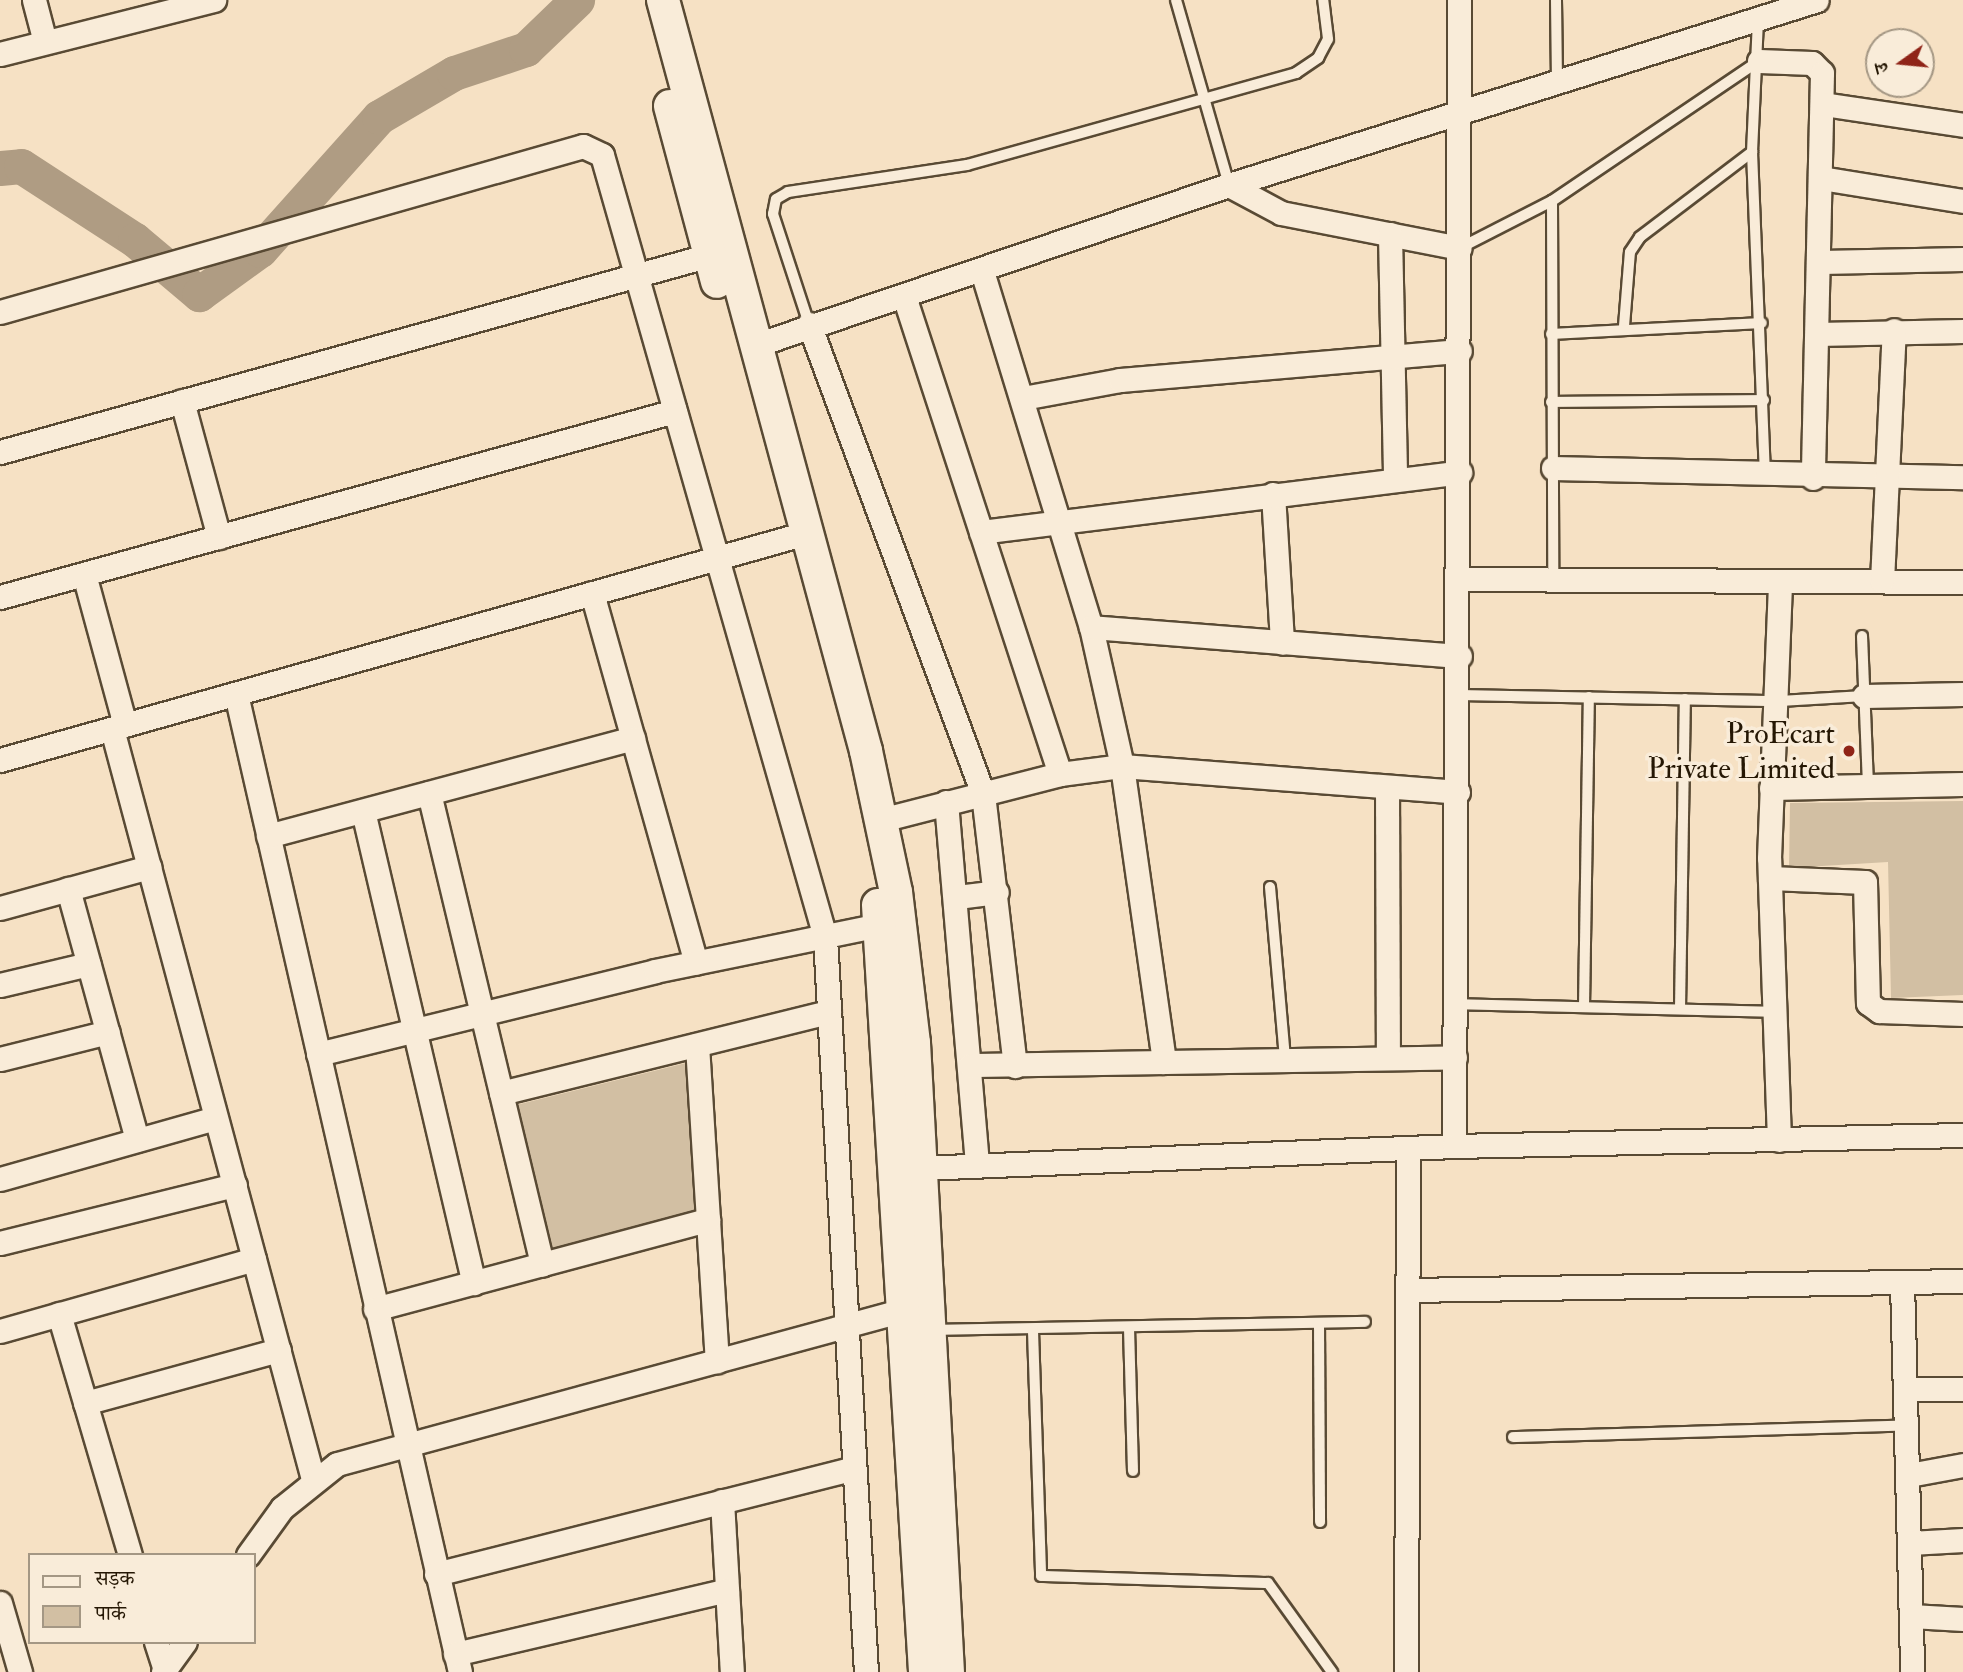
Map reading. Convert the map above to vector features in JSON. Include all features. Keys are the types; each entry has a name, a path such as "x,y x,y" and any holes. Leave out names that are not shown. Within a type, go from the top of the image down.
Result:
{"street":[{"path":"34,0 45,42"},
{"path":"0,54 214,0"},
{"path":"642,0 756,345 852,782 880,925 918,1318 948,1672"},
{"path":"663,0 699,171 710,255 881,820 907,961 921,1168 918,1318 925,1672"},
{"path":"1454,1146 1461,579 1459,0"},
{"path":"756,345 809,324 982,271 1229,185 1557,86 1817,0"},
{"path":"1759,61 1819,66 1823,104 1821,262 1816,334 1813,478"},
{"path":"1823,104 1963,125"},
{"path":"0,312 583,146 602,155 825,937 866,1672"},
{"path":"1821,178 1963,201"},
{"path":"1229,185 1281,213 1460,248"},
{"path":"1390,234 1395,480"},
{"path":"0,452 710,255"},
{"path":"1821,262 1963,259"},
{"path":"982,271 1062,520 1091,627 1122,766 1164,1062"},
{"path":"904,296 1060,774"},
{"path":"809,324 983,794 997,892 1015,1066"},
{"path":"1816,334 1894,330 1963,331"},
{"path":"1882,581 1882,476 1894,330"},
{"path":"1023,398 1120,380 1460,351"},
{"path":"182,401 219,537"},
{"path":"0,597 675,411"},
{"path":"1553,468 1813,478 1963,477"},
{"path":"981,532 1460,472"},
{"path":"1273,494 1282,643"},
{"path":"0,760 796,536"},
{"path":"84,574 149,867 313,1479"},
{"path":"1461,579 1553,577 1780,582 1963,582"},
{"path":"1779,1140 1779,1012 1770,878 1771,788 1780,701 1780,582"},
{"path":"592,593 696,963"},
{"path":"1091,627 1460,656"},
{"path":"236,694 457,1663 727,1590"},
{"path":"1864,696 1963,694"},
{"path":"268,836 633,738"},
{"path":"881,820 1060,774 1122,766 1458,792"},
{"path":"1771,788 1963,784"},
{"path":"1387,788 1388,1058"},
{"path":"429,793 542,1265"},
{"path":"946,802 957,897 977,1166"},
{"path":"363,810 474,1283"},
{"path":"0,908 149,867"},
{"path":"1770,878 1865,883 1868,1003 1879,1011 1963,1013"},
{"path":"68,889 137,1140"},
{"path":"957,897 997,892"},
{"path":"318,1054 696,963 880,925"},
{"path":"0,985 89,964"},
{"path":"500,1093 829,1012"},
{"path":"0,1059 107,1032"},
{"path":"697,1045 716,1361"},
{"path":"970,1065 1455,1056"},
{"path":"0,1179 216,1118"},
{"path":"921,1168 1454,1146 1963,1135"},
{"path":"1406,1672 1408,1148"},
{"path":"0,1243 234,1185"},
{"path":"375,1309 708,1220"},
{"path":"0,1331 254,1259"},
{"path":"1408,1290 1963,1281"},
{"path":"1902,1282 1908,1389 1912,1672"},
{"path":"59,1314 129,1553"},
{"path":"250,1553 313,1479 337,1464 846,1325 918,1318"},
{"path":"85,1403 279,1350"},
{"path":"1908,1389 1963,1389"},
{"path":"1909,1475 1963,1465"},
{"path":"436,1574 854,1468"},
{"path":"722,1502 732,1672"},
{"path":"1910,1542 1963,1540"},
{"path":"0,1603 20,1672"},
{"path":"1911,1616 1963,1619"},
{"path":"157,1644 164,1671"},
{"path":"164,1671 184,1644"}],"lane":[{"path":"1176,0 1229,185"},
{"path":"809,324 773,214 776,198 788,191 967,165 1296,73 1318,58 1328,39 1323,0"},
{"path":"1556,0 1557,86"},
{"path":"1758,20 1759,61 1752,152 1762,323 1765,476"},
{"path":"1460,248 1552,201 1759,61"},
{"path":"1624,326 1630,251 1640,237 1752,152"},
{"path":"1552,201 1553,577"},
{"path":"1551,334 1624,326 1762,323"},
{"path":"1551,402 1764,400"},
{"path":"1862,636 1868,786"},
{"path":"1459,695 1780,701 1864,696"},
{"path":"1584,1007 1589,697"},
{"path":"1680,1009 1685,699"},
{"path":"1269,887 1285,1060"},
{"path":"1455,1004 1779,1012"},
{"path":"918,1318 1033,1331 1365,1322"},
{"path":"1319,1323 1320,1522"},
{"path":"1129,1328 1133,1471"},
{"path":"1033,1331 1041,1576 1268,1583 1332,1672"},
{"path":"1513,1437 1908,1425"}],"green space":[{"path":"1963,801 1963,995 1891,998 1888,862 1789,868 1790,803"},
{"path":"686,1063 696,1212 547,1251 516,1105"}],"waterway":[{"path":"0,168 21,166 135,240 199,294 260,250 379,117 454,73 526,49 577,0"}],"place":[{"name":"ProEcart Private Limited","path":"1849,751"}]}
